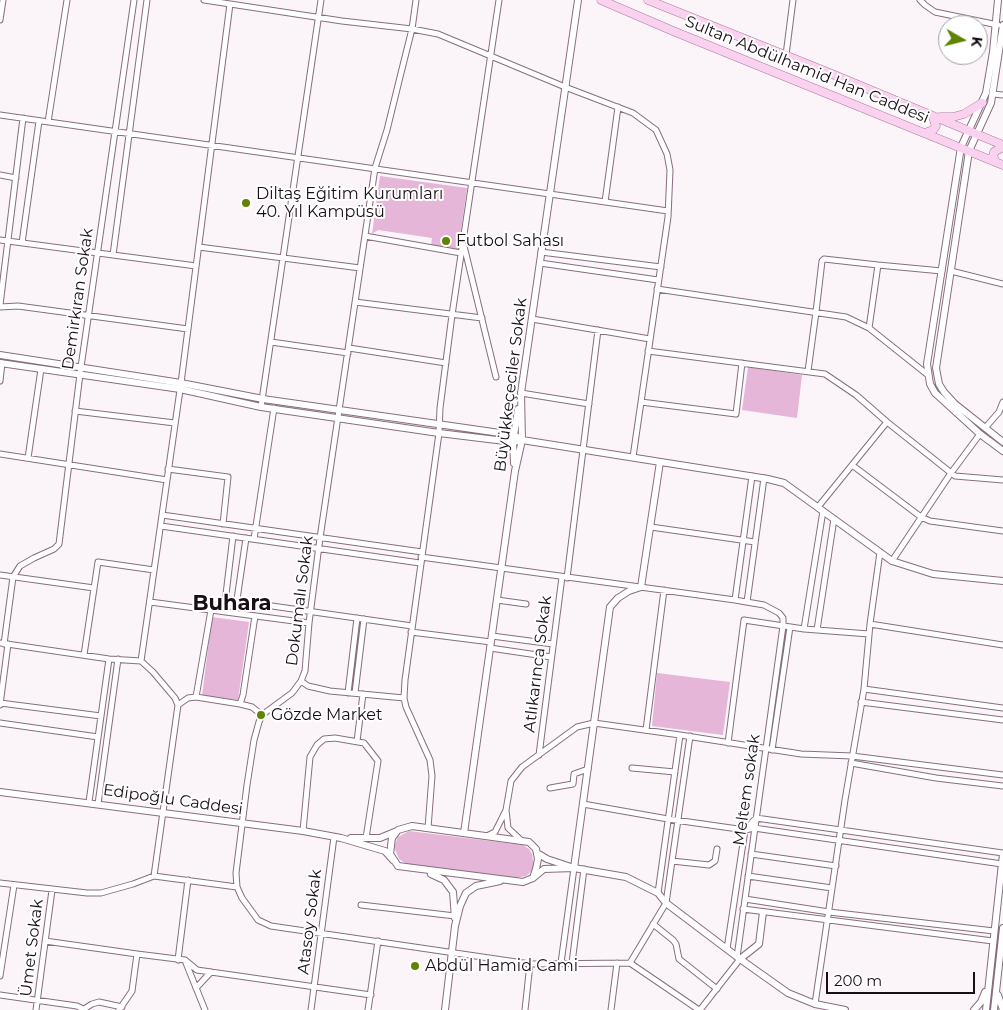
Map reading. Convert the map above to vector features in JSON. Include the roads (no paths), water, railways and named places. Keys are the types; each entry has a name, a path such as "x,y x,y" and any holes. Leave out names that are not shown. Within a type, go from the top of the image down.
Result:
{"main road":[{"name":"Sultan Abdülhamid Han Caddesi","path":"601,0 611,2 1000,164"},
{"name":"Sultan Abdülhamid Han Caddesi","path":"648,0 786,55 1003,146"},
{"path":"925,133 933,130 936,126 933,116 953,117 964,114 982,103"},
{"path":"1000,164 993,156 994,152 1003,146"}],"street":[{"path":"0,20 3,0"},
{"path":"48,122 67,0"},
{"name":"Demirkıran Sokak","path":"12,577 20,566 54,549 59,544 80,371 134,0"},
{"path":"113,255 147,0"},
{"path":"204,0 438,34 633,113 656,130 667,154 670,170 668,211 633,457"},
{"path":"262,407 322,0"},
{"name":"Dokumalı Sokak","path":"262,715 292,692 302,681 305,671 320,538 375,168 387,130 412,29 416,0"},
{"path":"428,828 432,776 430,760 404,698 421,557 439,433 440,408 452,315 499,0"},
{"name":"Büyükkeçeciler Sokak","path":"464,833 515,471 522,440 521,393 578,0"},
{"path":"786,55 793,0"},
{"path":"920,0 924,6 935,12 1001,25"},
{"path":"998,0 1001,25 993,94 988,111 969,151 936,368 937,376 944,392 1003,442"},
{"path":"141,661 188,329 230,4"},
{"path":"1001,25 982,103 960,147 928,354 928,375 935,393 980,434 1003,451"},
{"path":"993,94 1003,95"},
{"path":"605,202 618,107"},
{"path":"0,115 668,211"},
{"path":"23,118 0,306 18,306 188,329"},
{"path":"22,243 39,120"},
{"path":"0,176 16,178"},
{"path":"365,236 461,253"},
{"path":"0,240 196,266"},
{"path":"463,243 496,377"},
{"path":"198,247 360,268"},
{"path":"542,252 661,267"},
{"path":"808,371 822,261 824,259 942,270"},
{"path":"540,263 658,280"},
{"path":"869,328 878,265"},
{"path":"951,271 1003,284"},
{"path":"657,289 846,316 869,328 928,375"},
{"path":"355,302 482,318"},
{"path":"532,319 650,339"},
{"name":"Atlıkarınca Sokak","path":"538,755 551,656 583,450 598,330"},
{"path":"271,342 446,363"},
{"path":"648,351 825,374 856,396 955,476 1003,480"},
{"path":"0,355 80,371 263,399 439,433 513,442 522,440 764,478 784,483 892,561 933,574 1003,581"},
{"path":"0,381 1,363 41,369 80,371"},
{"path":"641,402 736,414 742,363"},
{"path":"28,458 41,369"},
{"path":"180,386 262,407 439,425 514,435 522,440"},
{"path":"515,471 513,442 521,393 589,404"},
{"path":"985,428 999,412 1003,402"},
{"path":"254,539 274,408"},
{"path":"76,411 175,423"},
{"path":"804,629 820,509 887,422"},
{"path":"892,561 951,473 980,434"},
{"path":"0,454 167,480"},
{"path":"642,587 660,462"},
{"path":"852,465 921,517 930,521 1003,531"},
{"path":"168,470 228,477 222,524"},
{"path":"735,600 752,476"},
{"path":"747,602 764,478"},
{"path":"162,515 320,538 421,557 501,569 747,602 772,608 783,618 783,626"},
{"path":"817,630 834,519"},
{"path":"160,526 319,548 421,557"},
{"path":"651,527 755,542"},
{"path":"224,611 233,536"},
{"path":"235,613 246,538"},
{"path":"815,1004 852,756 864,689 870,624 880,552"},
{"path":"84,655 98,562 154,570"},
{"path":"0,575 94,588"},
{"path":"12,577 4,644 0,704 101,716"},
{"path":"560,963 610,607 618,598 629,591 642,587"},
{"path":"646,730 664,590"},
{"path":"497,600 526,604"},
{"path":"237,601 364,619 491,642 551,656"},
{"path":"150,602 309,623"},
{"path":"196,697 211,610"},
{"path":"240,704 255,616"},
{"path":"348,693 357,618"},
{"path":"355,694 364,619"},
{"path":"728,743 744,620 804,629 869,634"},
{"path":"870,624 1003,645"},
{"name":"Meltem sokak","path":"738,958 743,909 783,626"},
{"name":"Meltem sokak","path":"772,750 790,627"},
{"path":"491,642 553,644"},
{"path":"4,644 109,659 141,661 175,698 178,705"},
{"path":"89,802 109,659"},
{"path":"98,804 118,660"},
{"path":"302,681 308,686 348,693 404,698"},
{"path":"864,689 1003,708"},
{"path":"356,741 363,694"},
{"path":"154,876 178,705 180,701 196,697 240,704 252,707 262,715 254,740 236,874 237,887 242,898 258,920 271,926 530,964 630,963 701,1009 708,1010"},
{"path":"861,702 1003,720"},
{"path":"0,723 98,737"},
{"path":"487,836 496,832 506,810 511,781 522,767 577,727 594,723 800,754 852,756 1003,775"},
{"path":"658,893 680,735"},
{"path":"630,963 666,903 690,736"},
{"path":"303,831 310,758 317,745 324,740 335,738 364,743 378,761 366,838"},
{"path":"851,763 936,778 1003,786"},
{"path":"632,768 675,772"},
{"path":"550,788 573,784 574,774 588,770"},
{"name":"Edipoğlu Caddesi","path":"0,792 89,802 338,837"},
{"path":"583,804 668,819 745,830 754,828 1002,864"},
{"path":"506,810 508,828 522,841"},
{"path":"745,830 756,818 1003,854 986,1010"},
{"path":"338,837 380,838 412,826 529,842 536,849 537,853 536,869 533,878"},
{"path":"393,860 390,854 390,846 392,838 398,830"},
{"name":"Meltem sokak","path":"727,949 745,830"},
{"path":"338,837 385,851 398,866 415,869 523,882 533,878 544,869 574,868 626,877 658,893 666,903 738,958 788,993 825,1009 845,1010"},
{"name":"Atasoy Sokak","path":"312,1010 322,933 338,837"},
{"path":"672,861 709,865 715,862 718,849"},
{"path":"537,853 574,868"},
{"path":"751,854 836,866"},
{"path":"415,869 444,880 453,892 455,926 445,1010"},
{"path":"572,963 584,869"},
{"path":"0,883 52,890 101,893 154,876 237,887"},
{"path":"748,876 832,888"},
{"path":"178,960 188,880"},
{"path":"455,926 460,906 466,893 476,886 506,880"},
{"path":"0,976 14,885"},
{"name":"Ümet Sokak","path":"36,1010 39,1000 52,890"},
{"path":"745,899 829,912 994,931"},
{"path":"361,905 455,916"},
{"path":"743,909 993,940"},
{"path":"701,1009 738,958 759,944 763,912"},
{"path":"652,924 674,940 679,959 717,989"},
{"path":"994,1010 1003,928"},
{"path":"45,941 185,960 198,970 371,995"},
{"path":"368,1010 378,941"},
{"path":"0,995 77,1006 84,1010 99,1002 120,1008 132,991 137,954"},
{"path":"185,960 205,1010"},
{"path":"611,1010 617,963"},
{"path":"525,1010 530,964"},
{"path":"196,988 211,972"},
{"path":"974,1010 983,998 989,979"},
{"path":"997,984 999,1002 1003,1010"}],"place":[{"name":"Diltaş Eğitim Kurumları 40. Yıl Kampüsü","path":"246,203"},
{"name":"Futbol Sahası","path":"446,241"},
{"name":"Gözde Market","path":"261,715"},
{"name":"Abdül Hamid Cami","path":"415,966"}],"district":[{"name":"Buhara","path":"232,604"}]}
